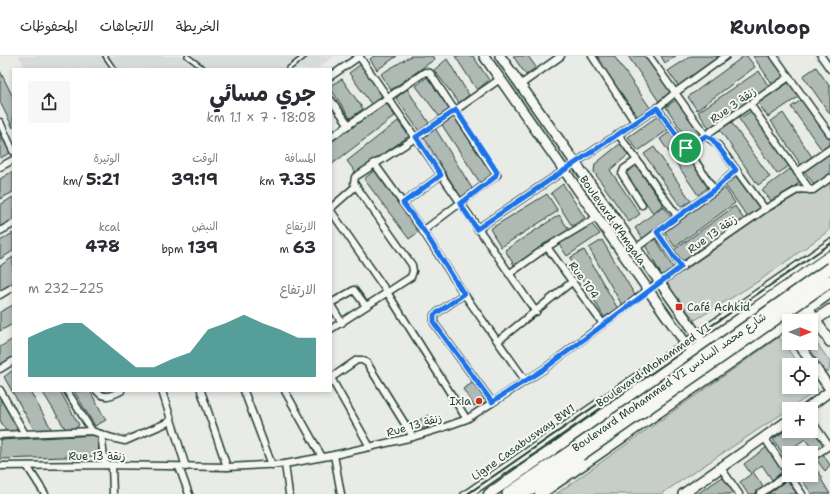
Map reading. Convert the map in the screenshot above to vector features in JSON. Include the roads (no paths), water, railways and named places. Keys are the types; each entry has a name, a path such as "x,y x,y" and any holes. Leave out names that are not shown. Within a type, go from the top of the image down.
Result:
{"highway":[{"name":"Boulevard Mohammed VI شارع محمد السادس","path":"523,494 577,452 830,268"},
{"name":"Boulevard Mohammed VI شارع محمد السادس","path":"508,494 577,452 830,281"}],"main road":[{"name":"Boulevard Mohammed VI","path":"489,494 688,346 770,298 830,256"},
{"path":"802,314 830,293"},
{"path":"818,318 830,310"},
{"path":"540,494 720,369 782,329"}],"street":[{"path":"332,75 359,56 416,137 477,229 536,312"},
{"name":"Boulevard d'Amgala","path":"484,56 709,377"},
{"name":"Boulevard d'Amgala","path":"500,56 700,338 720,369"},
{"path":"520,85 561,56"},
{"path":"592,56 635,122"},
{"path":"649,56 706,136 712,139 765,209"},
{"path":"477,229 657,108 676,92 726,56"},
{"path":"774,56 830,134"},
{"path":"823,57 830,69"},
{"path":"332,136 427,72 432,76 456,110 497,175 424,231"},
{"name":"Rue 3 زنقة","path":"686,148 706,136 789,77"},
{"path":"332,328 411,277 413,268 354,183 355,177 500,79"},
{"path":"332,101 349,125"},
{"path":"750,104 810,190"},
{"path":"657,108 714,190"},
{"path":"0,122 12,149"},
{"path":"618,134 678,217"},
{"path":"797,172 830,149"},
{"path":"637,160 624,169 622,174 642,205"},
{"path":"0,167 12,161"},
{"path":"374,163 424,231 464,294 525,380"},
{"path":"636,248 714,190 736,170"},
{"path":"403,203 441,175"},
{"name":"Rue 13 زنقة","path":"0,466 112,465 227,467 285,464 334,455 439,430 466,418 544,369 648,290 765,209 799,189 816,189 830,178"},
{"path":"332,207 356,186"},
{"path":"332,212 387,292 466,418"},
{"path":"509,274 547,247 597,217"},
{"path":"0,231 12,225"},
{"path":"657,232 681,267"},
{"name":"Rue 104","path":"547,247 603,324"},
{"path":"498,341 573,281"},
{"path":"792,282 811,314"},
{"path":"0,295 12,288"},
{"path":"332,303 354,290 366,306"},
{"path":"464,294 434,315 434,323 492,402"},
{"path":"770,298 782,314"},
{"path":"332,306 342,323"},
{"path":"818,326 830,342"},
{"path":"803,350 830,390 815,402"},
{"path":"332,377 357,360 362,360 367,363 413,437"},
{"path":"0,369 12,362"},
{"path":"332,380 370,447"},
{"path":"0,390 25,434"},
{"path":"68,392 92,431"},
{"path":"97,392 102,396 107,397 119,392"},
{"path":"162,392 186,467"},
{"path":"201,392 227,467"},
{"path":"244,392 272,465"},
{"path":"286,392 322,457"},
{"path":"0,435 92,431 125,441 171,421"},
{"path":"683,494 782,425"},
{"path":"818,430 829,445 818,453"},
{"path":"101,434 105,465"},
{"path":"764,437 782,464"},
{"path":"334,455 341,494"},
{"path":"285,464 289,494"},
{"path":"112,465 113,494"},
{"path":"27,466 45,494"},
{"path":"179,467 189,494"},
{"path":"721,468 740,494"},
{"path":"760,494 782,479"},
{"path":"794,482 802,494"}],"lane":[{"path":"105,56 113,68"},
{"path":"187,56 203,68"},
{"path":"289,68 305,56"},
{"path":"700,338 830,241"},
{"path":"700,338 830,247"},
{"name":"Ligne Casabusway BW1","path":"463,494 688,346"},
{"name":"Ligne Casabusway BW1","path":"472,494 688,346"}],"place":[{"name":"Café Achkid","path":"679,307"},
{"name":"Ixia","path":"479,401"}]}
